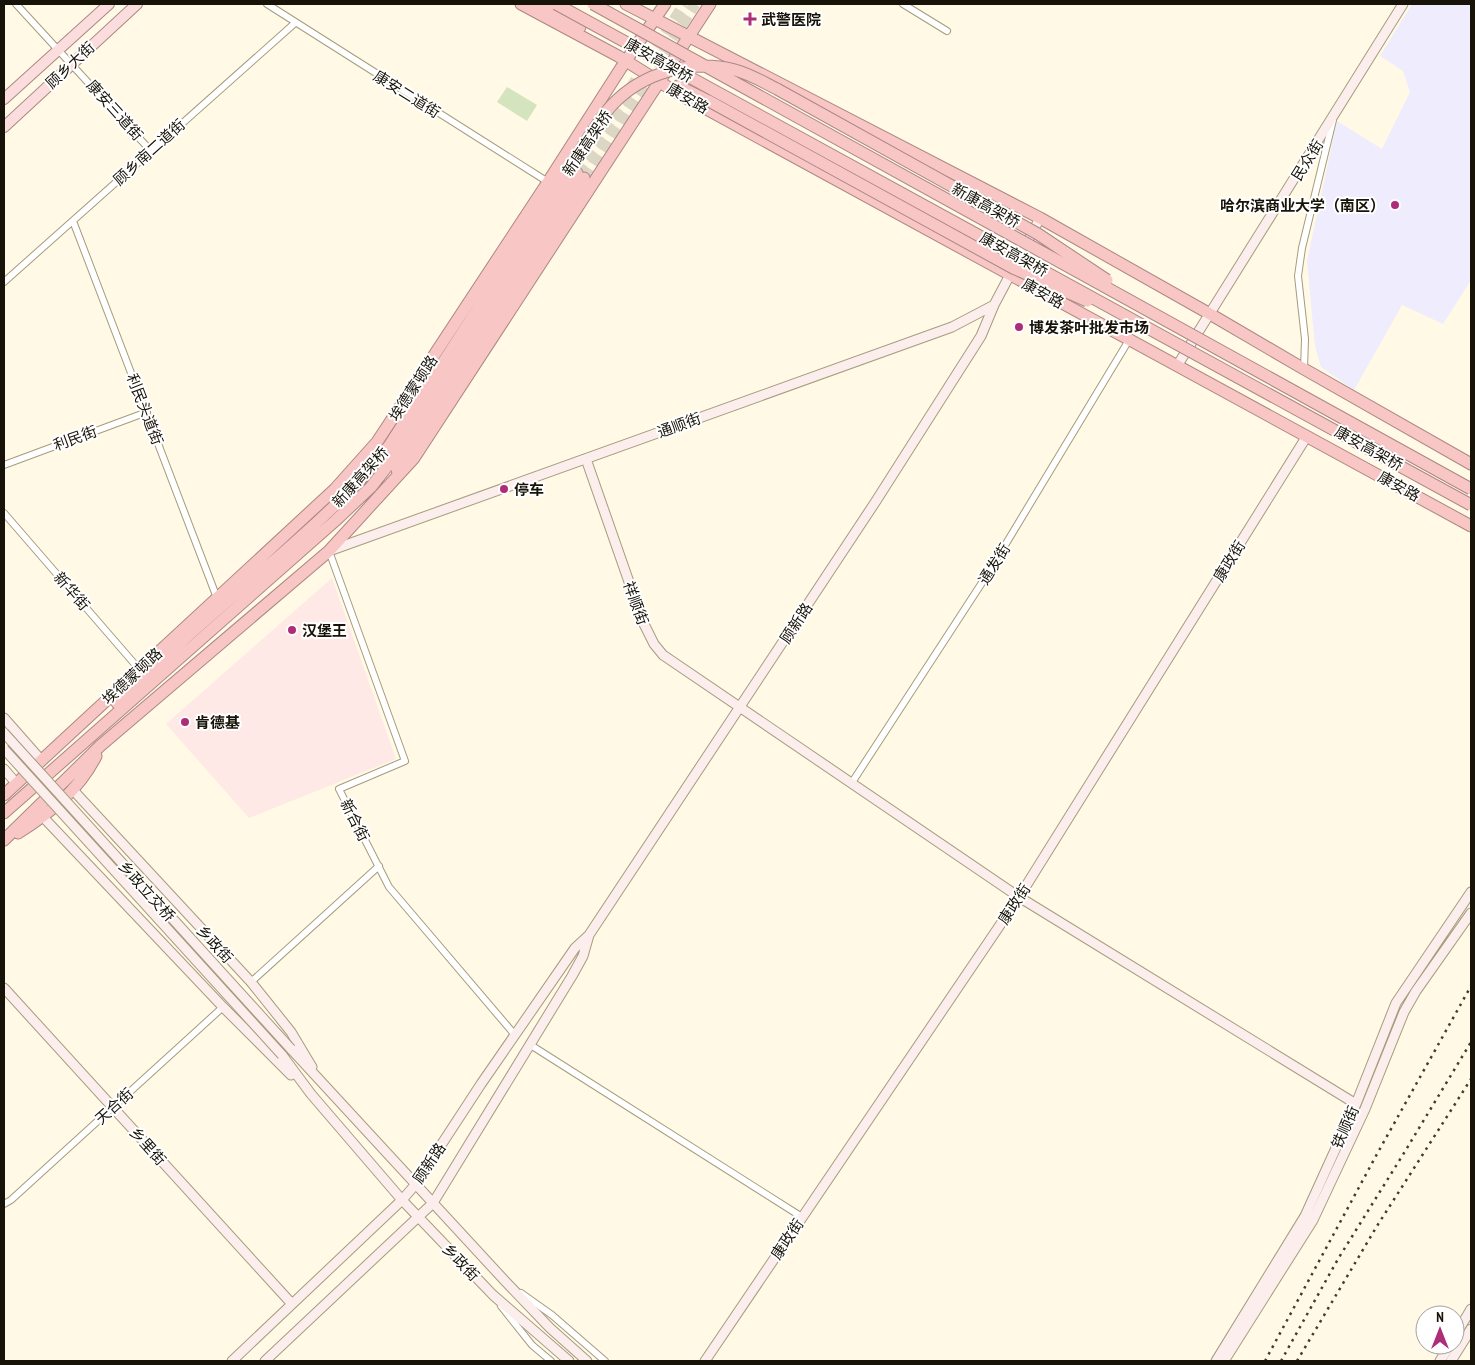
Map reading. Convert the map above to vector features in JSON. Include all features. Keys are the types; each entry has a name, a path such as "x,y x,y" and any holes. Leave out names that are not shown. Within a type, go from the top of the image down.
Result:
{"highway":[{"path":"521,4 618,56"},
{"path":"538,4 589,32 618,56"},
{"name":"康安高架桥","path":"556,4 1471,505"},
{"name":"康安高架桥","path":"593,4 1471,489"},
{"path":"626,4 1040,218 1210,314 1304,370 1471,463"},
{"name":"埃德蒙顿路","path":"4,795 41,760 142,672 217,598 335,489 377,442 654,19 666,4"},
{"name":"埃德蒙顿路","path":"4,841 100,746 329,551 414,458 710,4"},
{"name":"康安路","path":"618,56 662,83 1471,526"},
{"name":"新康高架桥","path":"142,672 312,527 366,474 394,438 604,115 622,96 636,85 665,72 683,68 709,66 736,70 750,76 1038,234 1103,277 1172,316 1236,359"},
{"path":"662,83 676,86 709,101 1013,268 1088,302 1162,343 1229,371"},
{"name":"埃德蒙顿路","path":"4,813 50,770 328,527 371,487 396,455 580,176 387,487"},
{"path":"50,770 142,672"},
{"path":"4,841 43,817 73,790 88,772 100,746"}],"main road":[{"name":"顾乡大街","path":"4,99 109,4"},
{"name":"顾乡大街","path":"4,128 137,4"},
{"name":"民众街","path":"1177,366 1404,4"},
{"path":"994,306 1040,218"},
{"name":"通顺街","path":"329,551 952,327 994,306"},
{"name":"顾新路","path":"232,1361 402,1200 415,1185 575,948 589,935 741,708 981,336 994,306"},
{"name":"康政街","path":"705,1361 1018,897 1307,436"},
{"name":"祥顺街","path":"586,459 643,622 654,644 663,656 1018,897 1356,1104"},
{"path":"4,718 41,760"},
{"name":"乡政立交桥","path":"4,733 291,1049"},
{"name":"乡政立交桥","path":"4,749 282,1055"},
{"path":"4,769 16,783"},
{"name":"乡政街","path":"73,790 251,982 291,1032 324,1086"},
{"name":"乡政街","path":"43,817 223,1007 311,1094"},
{"name":"铁顺街","path":"1216,1361 1305,1216 1356,1104 1396,1003 1471,892"},
{"name":"铁顺街","path":"1224,1361 1313,1220 1365,1109 1404,1012 1416,991 1471,913"},
{"name":"顾新路","path":"265,1361 433,1203 572,976 583,956 589,935"},
{"name":"乡里街","path":"4,988 292,1304"},
{"name":"乡政街","path":"291,1049 505,1282 550,1328 588,1361"},
{"name":"乡政街","path":"282,1055 311,1094 402,1200 493,1295 569,1361"},
{"path":"1451,1361 1468,1327 1471,1309"}],"street":[{"name":"康安三道街","path":"16,4 152,151"},
{"name":"康安二道街","path":"267,4 548,182"},
{"path":"903,4 947,31"},
{"name":"顾乡南二道街","path":"4,282 295,23"},
{"path":"1304,370 1305,339 1298,276 1302,248 1334,117"},
{"name":"利民头道街","path":"73,221 217,598"},
{"name":"通发街","path":"851,784 987,575 1129,340"},
{"name":"利民街","path":"4,465 146,412"},
{"name":"新华街","path":"4,513 142,672"},
{"name":"新合街","path":"329,551 405,761 339,789 390,887 515,1035"},
{"path":"251,982 379,866"},
{"name":"天合街","path":"4,1204 11,1200 223,1007"},
{"path":"529,1044 802,1217"},
{"name":"乡政街","path":"505,1282 552,1315 605,1361"},
{"name":"乡政街","path":"493,1295 532,1345 551,1361"}],"shaded area":[{"name":"哈尔滨商业大学（南区）","path":"1412,4 1471,4 1471,280 1443,324 1402,305 1354,390 1321,367 1315,346 1307,261 1337,121 1382,149 1410,92 1403,71 1380,56"},
{"path":"332,578 396,759 249,818 166,724"}],"green space":[{"path":"507,87 537,105 527,121 497,102"}],"tunnel":[{"path":"577,173 684,4"},
{"path":"584,178 695,4"}],"railway":[{"path":"1265,1361 1377,1154 1471,986"},
{"path":"1281,1361 1338,1259 1471,1042"},
{"path":"1297,1361 1377,1226 1471,1079"}],"place":[{"name":"武警医院","path":"750,19"},
{"name":"哈尔滨商业大学（南区）","path":"1395,205"},
{"name":"博发茶叶批发市场","path":"1019,327"},
{"name":"停车","path":"504,489"},
{"name":"汉堡王","path":"292,630"},
{"name":"肯德基","path":"185,722"}]}
